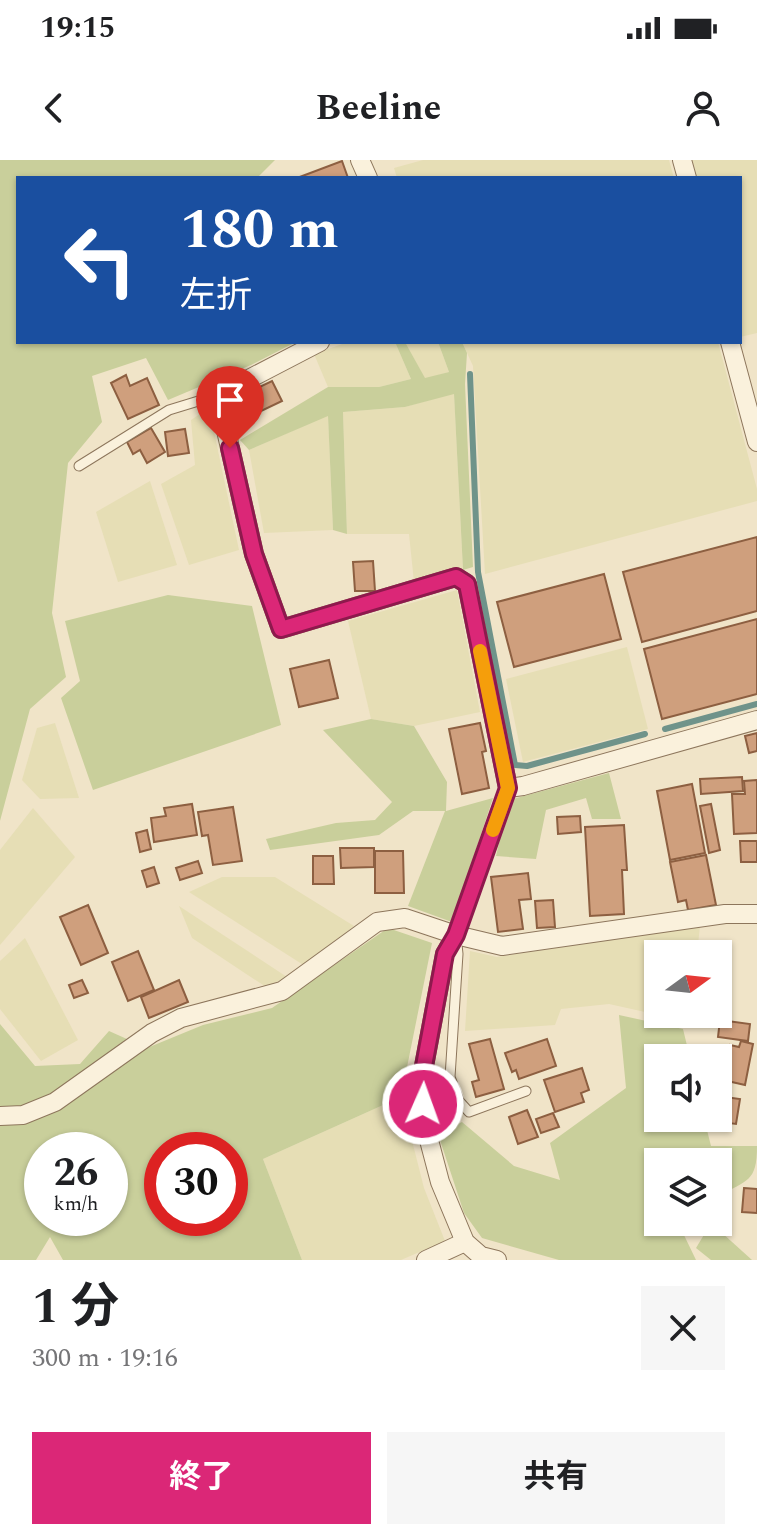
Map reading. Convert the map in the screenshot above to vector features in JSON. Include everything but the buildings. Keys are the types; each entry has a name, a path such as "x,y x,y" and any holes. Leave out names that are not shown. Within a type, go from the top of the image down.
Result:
{"street":[{"path":"316,344 218,395 254,554 281,629 456,577 467,584 508,788 757,720"},
{"path":"731,344 757,442"},
{"path":"0,1116 23,1115 55,1102 152,1033 181,1018 282,991 377,922 405,918 502,946 725,914 757,914"},
{"path":"456,935 445,954 421,1082 425,1125 440,1182 465,1242 481,1256 497,1260"},
{"path":"426,1260 465,1242"}],"lane":[{"path":"79,466 169,410 218,395"},
{"path":"508,788 456,935 458,954 450,1077 459,1101 469,1112 526,1091"}],"shaded area":[{"path":"423,160 669,160 673,176 396,176 394,168"},
{"path":"692,160 757,160 757,333 742,337 742,176 696,176"},
{"path":"342,344 396,344 411,379 379,387 328,387 314,354"},
{"path":"406,344 439,344 449,372 425,379"},
{"path":"463,344 719,344 757,489 757,501 485,574 473,366"},
{"path":"454,393 463,570 414,582 409,534 347,534 343,412 405,407"},
{"path":"209,408 239,550 189,565 161,484 195,465 191,420"},
{"path":"328,415 333,530 264,533 249,450"},
{"path":"150,481 177,565 118,582 96,512"},
{"path":"457,590 480,712 414,726 371,719 348,621"},
{"path":"627,647 648,729 523,762 506,679"},
{"path":"55,723 79,798 40,799 22,780 37,728"},
{"path":"33,808 75,857 0,945 0,850"},
{"path":"222,877 275,877 354,926 305,966 189,892"},
{"path":"179,906 287,977 266,987 192,938"},
{"path":"700,926 698,940 644,940 644,1012 609,1004 561,1009 555,1025 465,1031 470,951 497,957"},
{"path":"25,938 78,1040 41,1061 0,1009 0,961"},
{"path":"401,1097 424,1188 445,1241 401,1260 302,1260 263,1159"}],"green space":[{"path":"0,160 275,160 259,176 16,176 16,344 292,344 168,400 146,358 92,376 102,422 68,463 52,613 66,677 30,709 0,821"},
{"path":"396,344 406,344 425,378 449,372 439,344 463,344 467,353 465,384 473,567 463,570 454,394 405,407 343,412 347,534 333,530 328,416 249,450 240,440 328,387 379,387 411,379"},
{"path":"168,595 252,606 281,725 93,790 61,698 80,681 65,621"},
{"path":"371,719 414,726 447,782 446,811 493,798 452,922 408,906 445,811 413,811 379,835 270,850 266,839 336,823 375,820 392,802 323,730"},
{"path":"609,773 621,819 592,819 586,798 546,810 536,859 496,856 509,800"},
{"path":"388,928 432,943 401,1097 263,1159 302,1260 63,1260 50,1237 36,1260 0,1260 0,1024 35,1066 80,1064 109,1031 147,1048 203,1025 272,1008"},
{"path":"619,1015 644,1020 644,1028 683,1029 687,1044 644,1044 644,1132 708,1132 711,1146 757,1146 752,1174 732,1189 732,1148 644,1148 644,1236 684,1236 696,1260 559,1260 482,1238 464,1213 438,1134 462,1122 514,1166 560,1180 550,1143 626,1088"},
{"path":"703,1236 725,1236 752,1260 711,1260 696,1248"}],"waterway":[{"path":"470,374 478,572 515,765 527,766 645,734"},
{"path":"665,729 757,704"}],"slow traffic":[{"path":"480,651 508,788 493,830"}],"route":[{"path":"230,448 254,554 281,629 456,577 467,584 508,788 456,935 445,954 421,1082 423,1104"}]}
